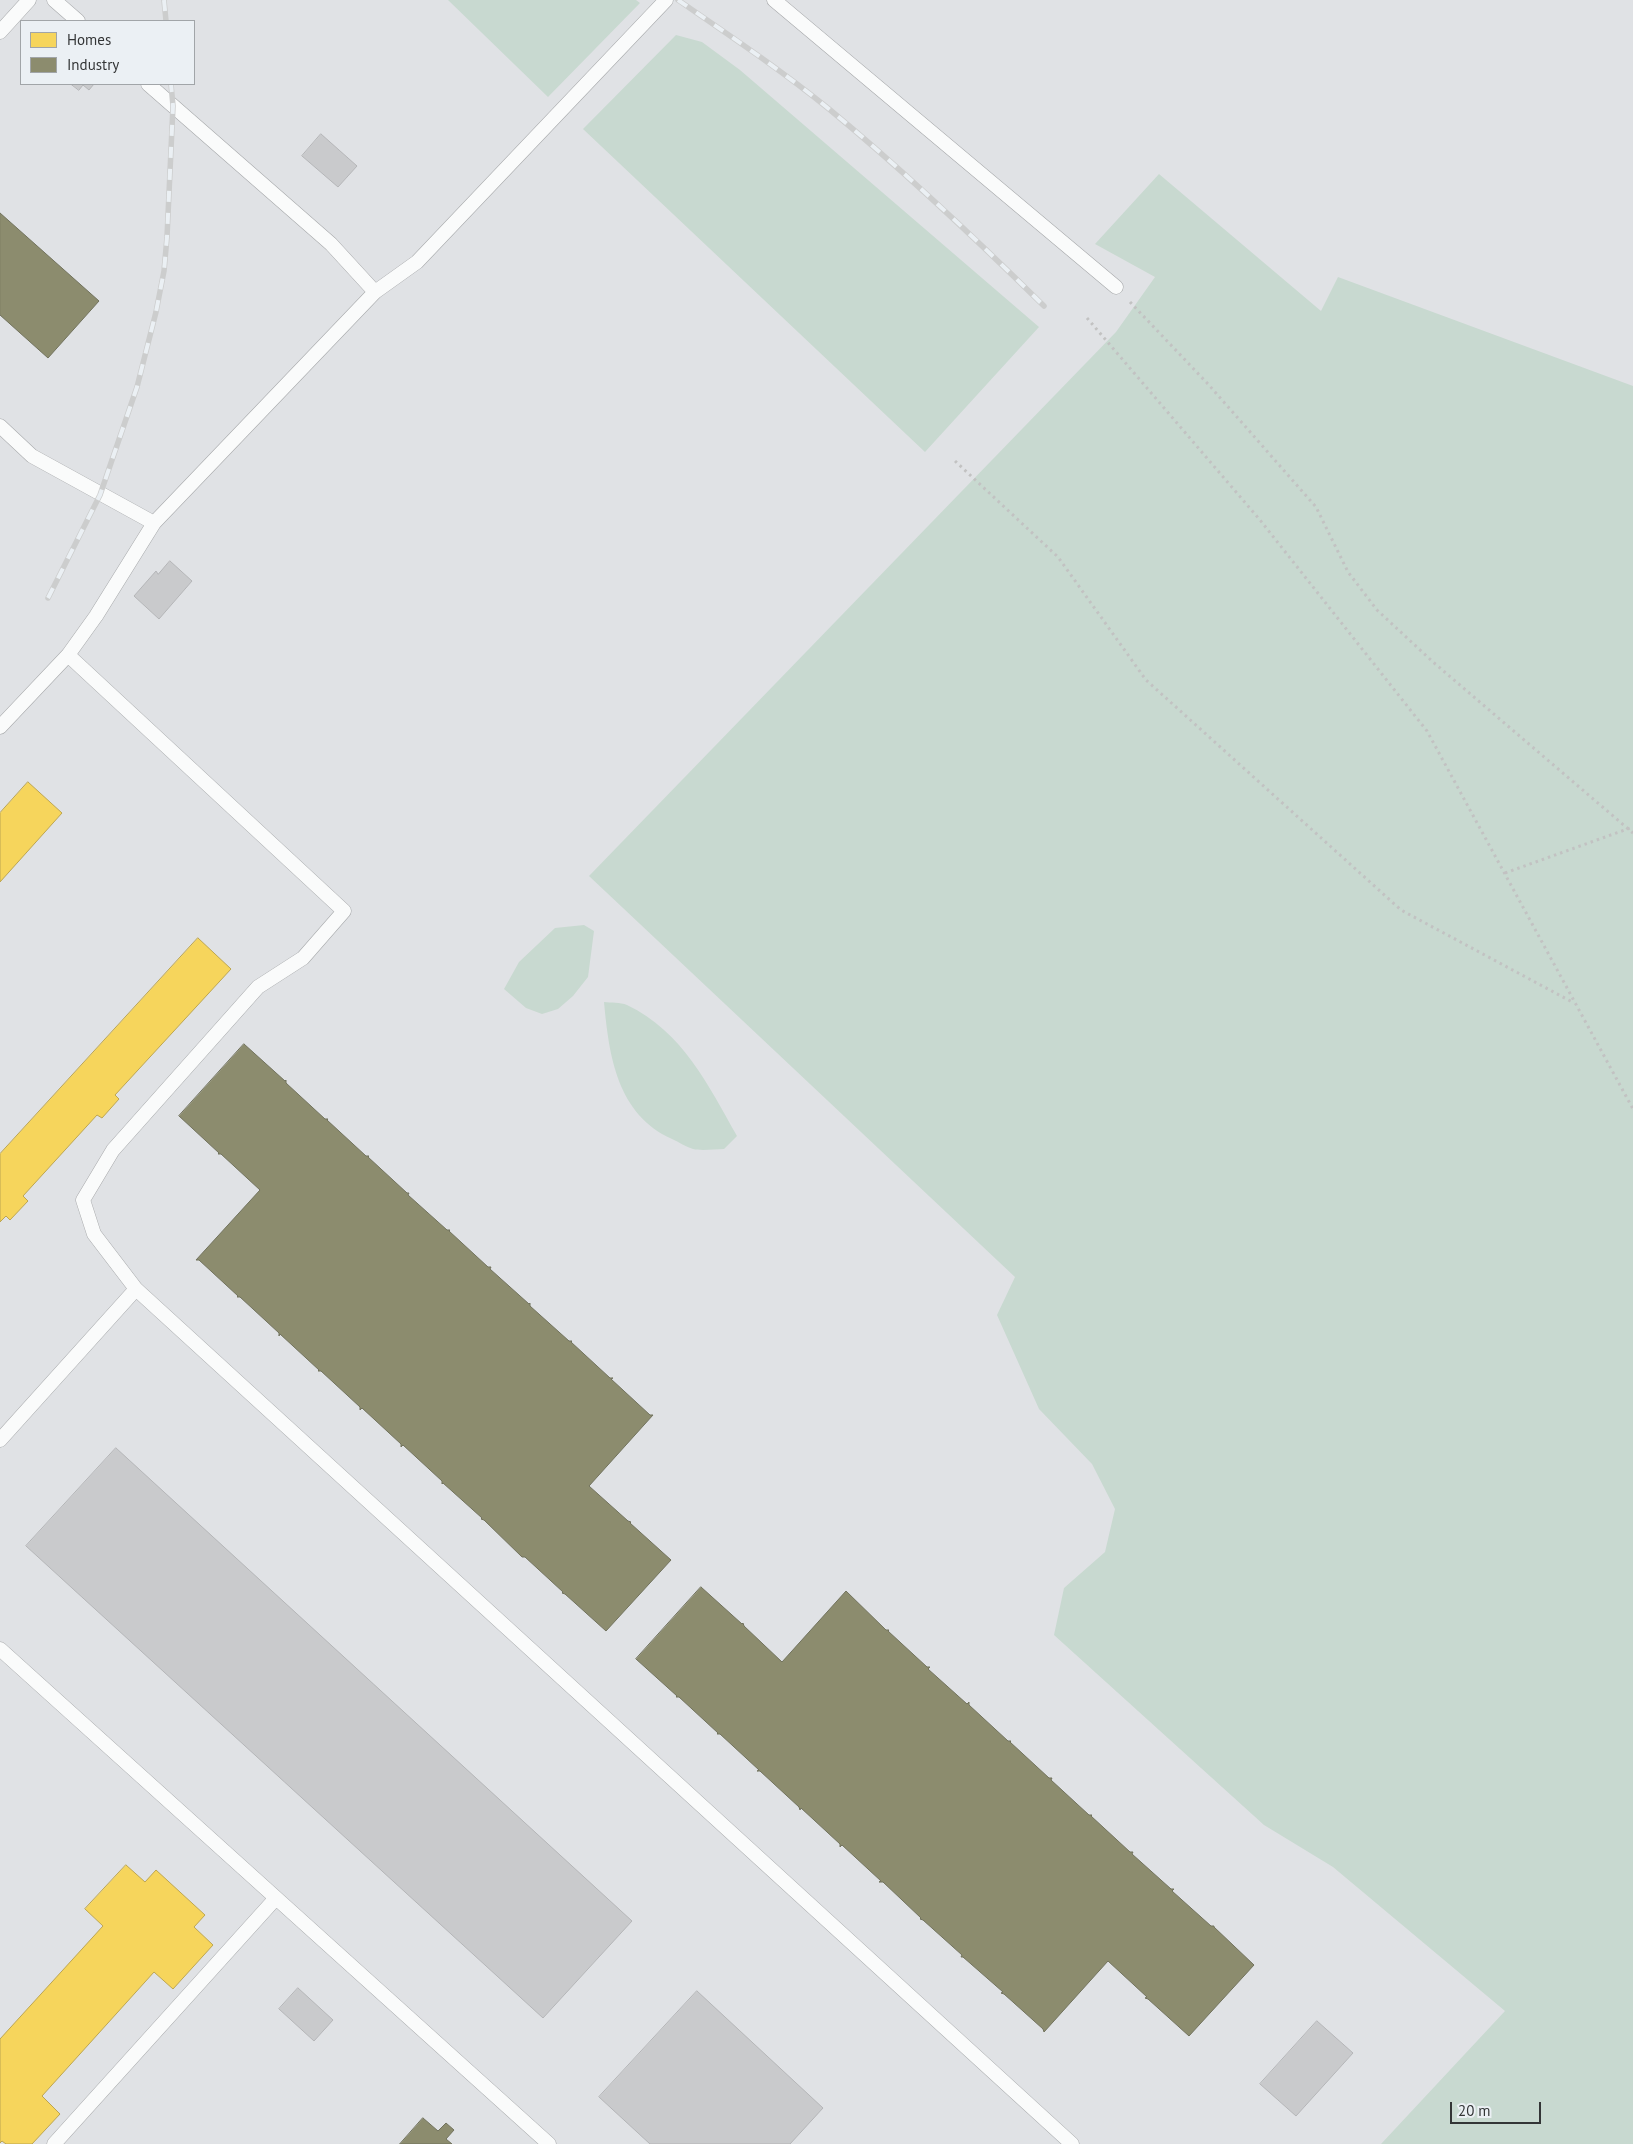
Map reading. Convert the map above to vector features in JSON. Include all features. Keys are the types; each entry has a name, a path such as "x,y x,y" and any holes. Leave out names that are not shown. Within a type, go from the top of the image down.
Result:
{"lane":[{"path":"0,32 30,0"},
{"path":"54,0 77,20"},
{"path":"0,727 68,655 96,616 154,523 375,292 417,262 666,0"},
{"path":"774,0 1116,287"},
{"path":"149,85 331,244 375,292"},
{"path":"0,426 32,456 154,523"},
{"path":"68,655 344,911 303,958 258,987 113,1150 82,1200 94,1234 136,1289 1072,2144"},
{"path":"0,1440 136,1289"},
{"path":"0,1650 549,2144"},
{"path":"54,2144 276,1898"}],"path":[{"path":"1116,287 1208,384 1316,507 1348,572 1377,610 1433,662 1633,834"},
{"path":"1087,318 1260,520 1427,731 1633,1109"},
{"path":"955,461 1058,557 1146,680 1401,910 1574,1003"},
{"path":"1505,873 1633,827"}],"shaded area":[{"path":"448,0 636,0 640,3 548,97"},
{"path":"676,35 702,42 740,70 1039,327 925,452 583,129"},
{"path":"1159,174 1321,311 1338,277 1633,386 1633,2144 1381,2144 1505,2011 1333,1867 1264,1825 1054,1635 1064,1588 1105,1552 1115,1509 1092,1464 1039,1409 997,1315 1015,1277 589,876 1116,332 1155,277 1095,244"},
{"path":"584,925 594,931 588,977 573,996 558,1009 542,1014 526,1008 504,989 519,962 555,928"},
{"path":"604,1002 627,1005 647,1016 679,1045 704,1079 737,1136 724,1149 700,1150 690,1148 653,1128 639,1115 619,1081 613,1062"}],"building: Homes":[{"path":"28,782 62,813 0,882 0,813"},
{"path":"198,938 231,969 115,1095 119,1099 102,1118 97,1115 23,1196 28,1201 10,1220 6,1216 0,1222 0,1154"},
{"path":"126,1865 145,1882 156,1870 205,1915 194,1927 213,1945 173,1989 154,1972 42,2096 60,2114 32,2144 6,2144 2,2141 0,2143 0,2039 103,1926 85,1909"}],"building: Industry":[{"path":"0,213 99,301 48,358 0,315"},
{"path":"244,1044 286,1080 286,1083 325,1119 328,1119 366,1156 369,1156 409,1193 408,1195 447,1230 450,1230 488,1267 491,1267 490,1269 530,1303 530,1306 569,1341 572,1341 610,1378 613,1378 611,1379 650,1415 653,1415 589,1486 671,1560 606,1631 442,1484 442,1481 403,1445 401,1447 401,1444 362,1408 360,1410 360,1407 321,1371 318,1371 280,1334 279,1336 279,1333 240,1297 237,1297 199,1260 196,1260 260,1190 221,1154 218,1154 179,1116"},
{"path":"701,1587 743,1623 782,1662 846,1591 886,1630 889,1630 927,1667 930,1667 928,1669 967,1704 969,1702 969,1705 1008,1741 1011,1741 1049,1778 1052,1778 1051,1780 1089,1815 1092,1815 1130,1852 1133,1852 1132,1854 1171,1889 1174,1889 1172,1891 1211,1926 1214,1926 1254,1965 1189,2036 1145,1998 1147,1997 1108,1961 1044,2032 1043,2029 1001,1993 1003,1992 920,1919 883,1882 879,1882 881,1881 842,1845 840,1847 840,1844 801,1808 800,1810 720,1734 717,1734 636,1659"},
{"path":"423,2118 438,2131 446,2123 454,2130 446,2139 452,2144 400,2144"}],"building: Other":[{"path":"72,85 83,85 79,90"},
{"path":"83,85 93,85 89,90"},
{"path":"321,134 357,166 338,187 302,156"},
{"path":"170,561 192,581 159,619 134,596 156,571 158,574"},
{"path":"116,1448 632,1921 543,2018 26,1546"},
{"path":"298,1988 333,2020 314,2041 279,2009"},
{"path":"697,1991 823,2108 790,2144 650,2144 599,2097"},
{"path":"1317,2021 1353,2053 1296,2116 1260,2084"}],"railway":[{"path":"164,0 166,20"},
{"path":"678,0 774,67 829,109 938,205 1044,306"},
{"path":"48,598 100,495 137,387 156,312 164,271 167,237 173,106 171,85"}]}
